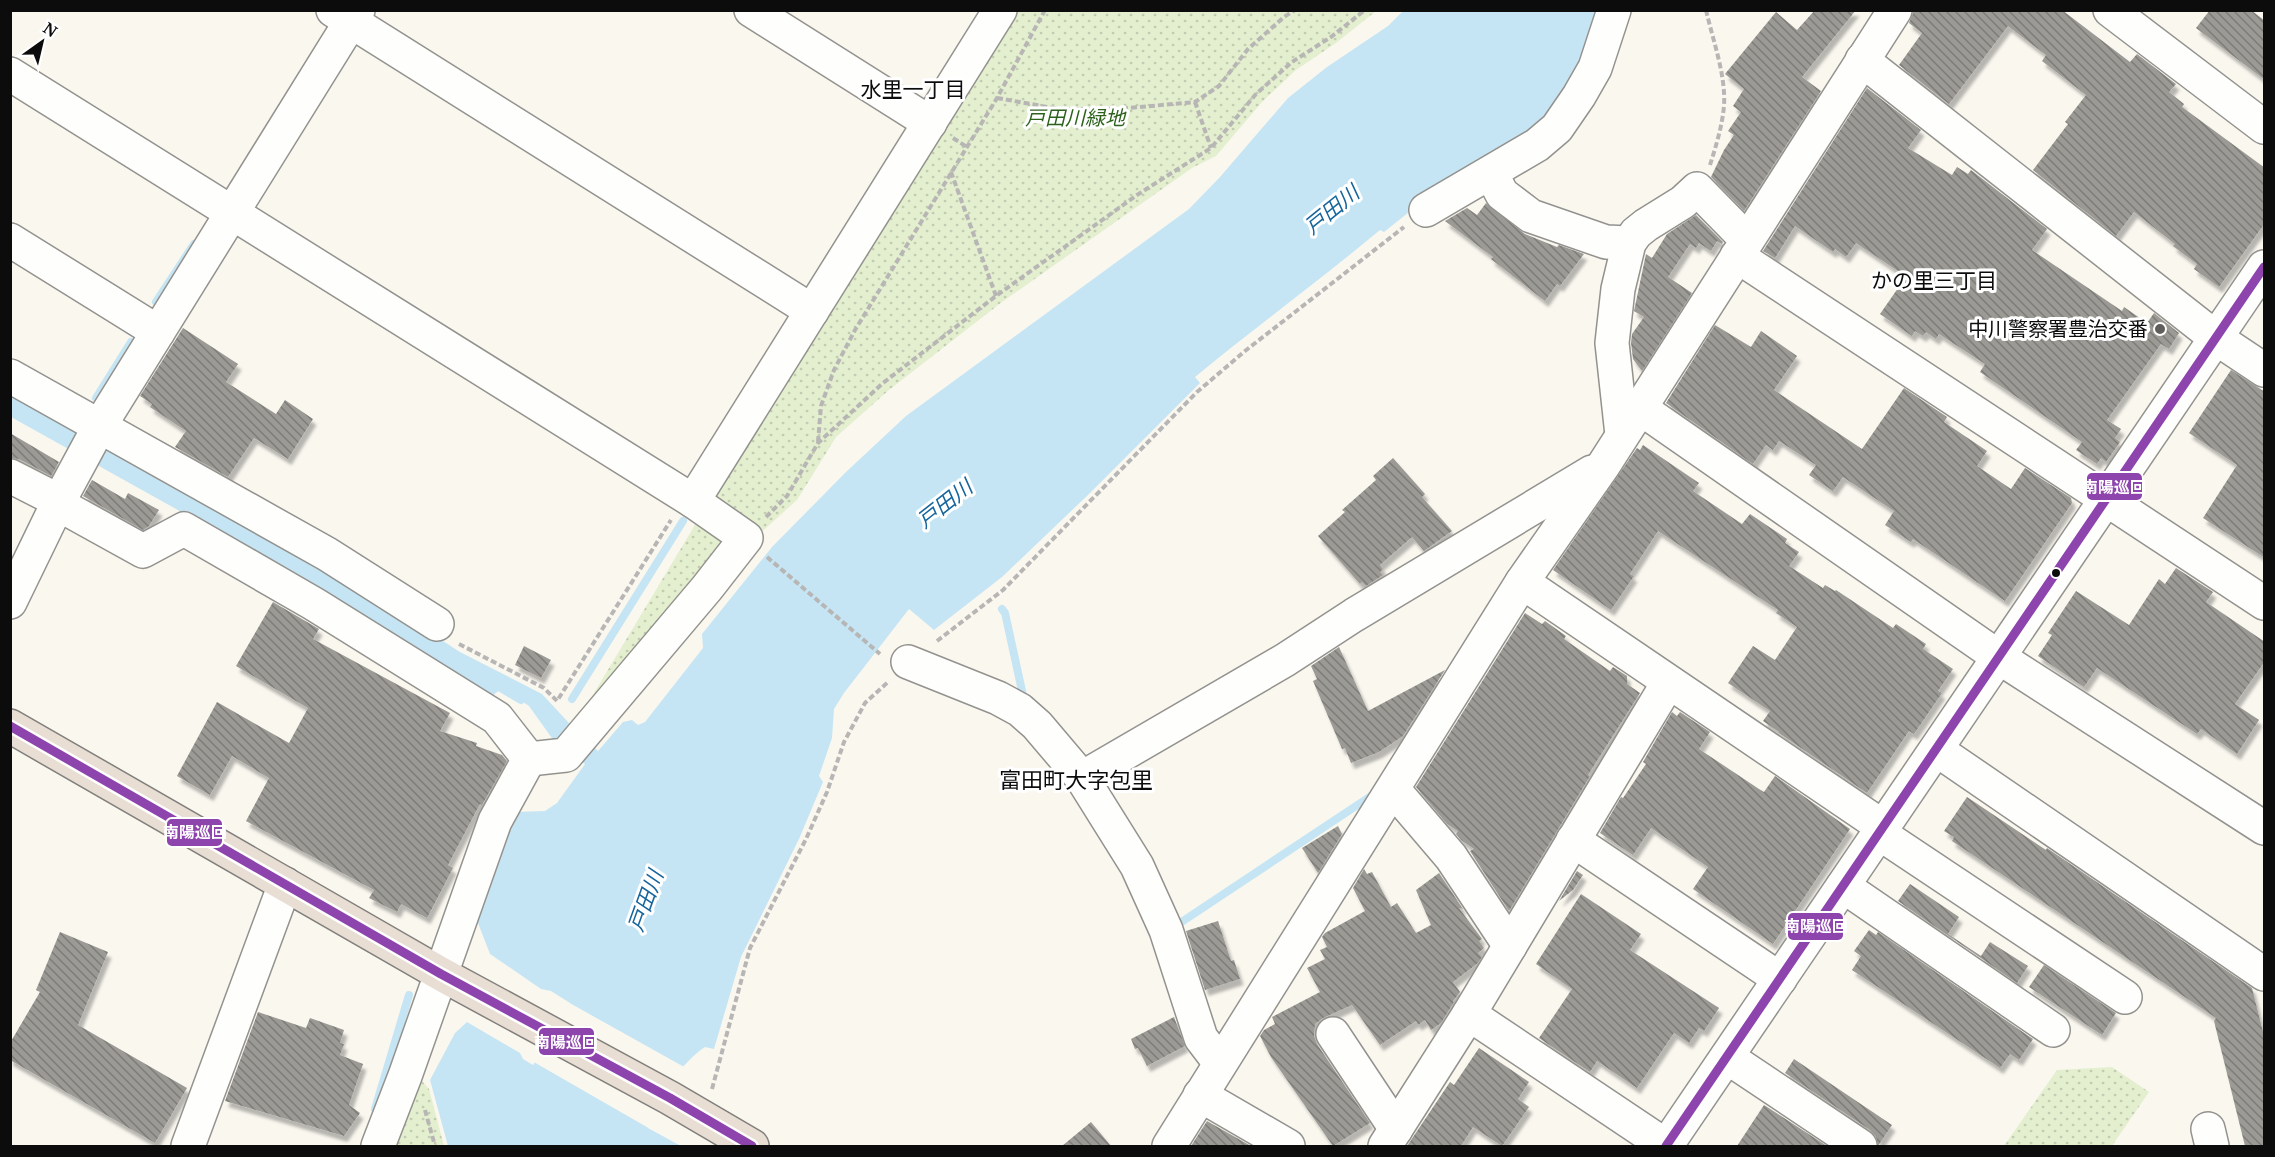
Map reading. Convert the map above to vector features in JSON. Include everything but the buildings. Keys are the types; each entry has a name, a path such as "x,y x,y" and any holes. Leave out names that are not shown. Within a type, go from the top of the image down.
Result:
{"highway":[{"path":"10,726 441,974 670,1098 752,1146"}],"street":[{"path":"751,10 930,123"},
{"path":"690,498 812,312 1000,10"},
{"path":"1426,210 1537,145 1557,128 1595,68 1614,10"},
{"path":"1169,1146 1522,582 1603,466 1895,10"},
{"path":"2110,10 2265,127"},
{"path":"10,602 58,503 91,442 232,214 347,14 812,312"},
{"path":"1862,60 2216,338 2265,370"},
{"path":"10,74 690,498 752,544 707,588 575,743 529,759 495,821 378,1146"},
{"path":"1491,173 1502,194 1531,216 1606,242 1629,243"},
{"path":"1622,435 1612,343 1618,289 1629,243 1646,225 1683,202 1697,189 1742,248 2107,499 2265,603"},
{"path":"10,240 158,332"},
{"path":"1469,1014 1666,1146 2265,267"},
{"path":"10,376 91,442 327,554 437,624"},
{"path":"1640,408 2000,658 2265,828"},
{"path":"1082,778 1285,660 1354,615 1603,466"},
{"path":"10,476 143,551 184,528 314,604 497,718 529,759"},
{"path":"1522,582 2125,997"},
{"path":"898,661 998,698 1020,710 1082,778 1137,866 1166,930 1201,1038 1220,1064"},
{"path":"1333,1034 1390,1138 1469,1014 1668,683"},
{"path":"1937,750 2265,974"},
{"path":"1393,789 1451,857 1509,946"},
{"path":"1573,840 1780,979"},
{"path":"188,1146 285,884"},
{"path":"1843,886 2053,1030"},
{"path":"1727,1057 1860,1146"},
{"path":"1200,1095 1288,1146"}],"path":[{"path":"818,443 821,406 834,370 855,330 998,98 1045,10"},
{"path":"998,98 1059,109 1118,109 1195,102 1219,86 1248,49 1295,10"},
{"path":"898,661 752,544 787,496 818,443 883,383 996,296 1137,195 1211,148 1256,94 1292,62 1331,37 1365,10"},
{"path":"1697,189 1708,170 1719,137 1724,104 1722,76 1706,10"},
{"path":"1195,102 1211,148"},
{"path":"951,172 996,296"},
{"path":"710,1096 750,948 806,839 827,792 844,742 865,703 898,661 964,622 1003,590 1197,392 1245,351 1426,210"},
{"path":"437,624 444,636 544,688 557,701 690,498"}],"green space":[{"name":"戸田川緑地","path":"1014,11 1376,11 1336,43 1296,70 1262,102 1216,156 1192,168 1002,302 889,390 836,437 797,500 756,537 579,718 710,500"},
{"path":"2112,1067 2149,1092 2112,1146 2004,1146 2057,1070"},
{"path":"413,1071 429,1089 444,1146 385,1146"}],"water":[{"name":"戸田川","path":"1403,11 1597,11 1602,22 1549,119 1448,181 1384,232 1380,230 1195,377 1200,383 1089,494 1002,577 934,630 909,609 834,709 832,738 819,776 823,782 799,839 741,957 714,1049 705,1047 688,1062 662,1095 651,1118 648,1128 681,1146 448,1146 430,1080 455,1033 467,1022 520,1053 523,1059 533,1065 570,1003 551,991 541,989 490,954 478,923 478,909 515,812 545,811 557,803 585,764 554,741 529,706 502,688 491,697 298,577 11,417 11,393 316,559 460,652 542,694 598,751 623,722 632,720 638,725 645,722 703,648 702,634 772,547 846,472 906,416 1189,209 1220,177 1288,98 1327,67 1388,26"}],"pier":[{"path":"566,1001 686,1068 653,1117 652,1130 532,1061"}],"waterway":[{"path":"156,302 194,244"},
{"path":"96,398 131,342"},
{"path":"572,699 683,521"},
{"path":"1002,609 1005,613 1024,700"},
{"path":"494,684 521,700"},
{"path":"1171,929 1371,796"},
{"path":"375,1109 409,995"}],"transit line":[{"name":"南陽巡回","path":"1666,1146 2264,267"},
{"name":"南陽巡回","path":"10,726 441,974 670,1098 752,1146"}],"place":[{"name":"中川警察署豊治交番","path":"2160,329"}],"district":[{"name":"水里一丁目","path":"913,90"},
{"name":"かの里三丁目","path":"1934,281"},
{"name":"富田町大字包里","path":"1076,780"}]}
